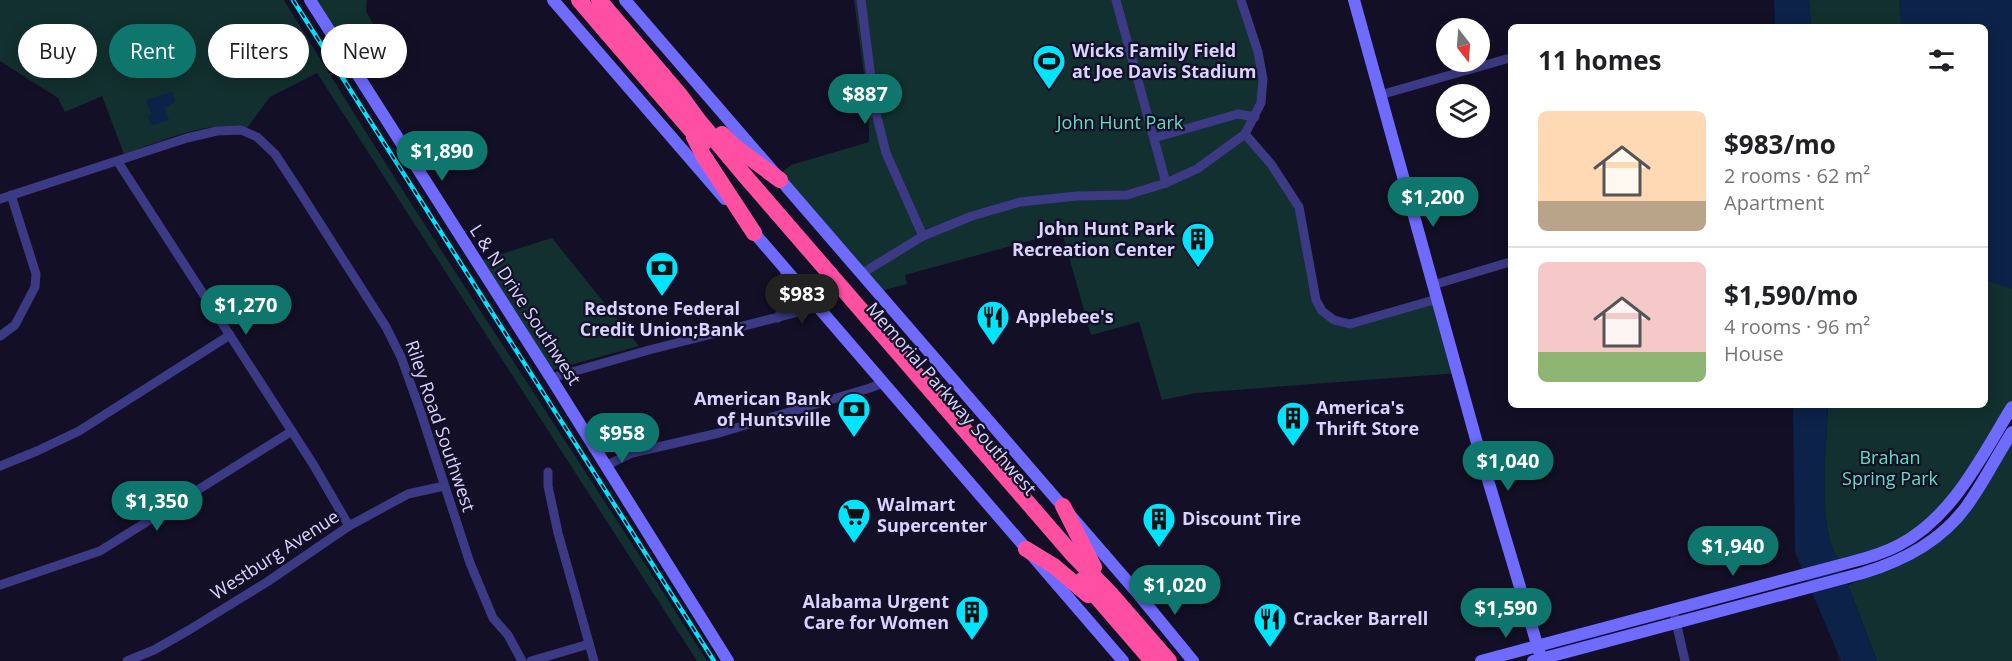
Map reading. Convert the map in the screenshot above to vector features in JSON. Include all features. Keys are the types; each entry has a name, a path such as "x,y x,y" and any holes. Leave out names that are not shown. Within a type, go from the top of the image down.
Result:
{"highway":[{"name":"Memorial Parkway Southwest","path":"579,0 613,29 680,94 739,169 1073,555 1110,593 1168,661"},
{"name":"Memorial Parkway Southwest","path":"599,0 613,29 692,130 1152,661"},
{"path":"680,94 734,146 780,180"},
{"path":"692,130 703,155 754,233"},
{"path":"1063,506 1085,552 1110,593"},
{"path":"1026,549 1054,566 1115,617"}],"street":[{"name":"L & N Drive Southwest","path":"309,0 551,378 728,661"},
{"path":"553,0 1123,661"},
{"path":"590,42 583,22 584,14 594,0"},
{"path":"625,0 1063,506 1193,661"},
{"path":"861,0 875,109 886,153 923,236"},
{"path":"1116,0 1166,183"},
{"path":"861,274 923,236 972,216 1020,202 1077,196 1126,195 1166,183 1197,169 1245,134 1261,103 1263,79 1258,52 1241,0"},
{"path":"1354,0 1433,285 1538,645 1539,660 1883,567 1916,552 1937,537 1966,508 2012,432"},
{"path":"1380,95 1508,59"},
{"path":"1154,138 1238,114 1254,117"},
{"name":"Riley Road Southwest","path":"0,199 187,138 217,131 241,130 257,137 270,150 298,189 386,327 401,357 470,563 485,600 493,618 508,635 522,661"},
{"path":"1245,134 1271,164 1299,207 1316,300 1322,311 1334,320 1350,324 1437,298"},
{"path":"118,162 291,431 349,526"},
{"path":"0,336 15,325 35,287 36,274 11,195"},
{"path":"1433,285 1508,263"},
{"path":"778,318 787,296 784,268"},
{"path":"551,378 649,350 818,307"},
{"path":"0,465 79,431 230,335"},
{"path":"605,466 632,453 719,433 883,383"},
{"path":"1481,661 1842,565 1901,544 1925,528 1943,512 1960,490 2012,407"},
{"path":"0,585 100,551 291,431"},
{"path":"548,472 548,486 558,533 594,661"},
{"name":"Westburg Avenue","path":"127,661 154,650 189,630 267,582 349,526 408,494 444,486"},
{"path":"1673,609 1685,661"},
{"path":"531,661 589,644"}],"green space":[{"path":"0,0 284,0 299,24 208,24 208,78 307,78 270,97 247,128 231,126 200,129 124,154 102,96 65,112 58,98 27,78 97,78 97,24 18,24 18,72 0,61"},
{"path":"317,0 367,0 366,11 373,24 332,24"},
{"name":"John Hunt Park","path":"854,0 1241,0 1258,52 1261,103 1245,134 1299,207 1322,311 1350,324 1437,299 1458,373 1196,393 1162,400 1139,322 1091,335 1062,232 905,275 907,284 877,292 777,176 791,165 869,142 869,112"},
{"name":"Brahan Spring Park","path":"1809,0 2012,0 2012,400 1951,496 1932,518 1888,546 1838,559 1831,544 1825,506 1828,408 1988,408 1988,24 1811,24"},
{"path":"309,41 321,61 321,78 331,78 707,661 697,661 317,73 309,77"},
{"path":"552,238 639,346 552,370 482,260"},
{"name":"Brahan Spring Park","path":"2012,442 2012,661 1877,661 1848,585 1902,565 1932,546"}],"water":[{"path":"1774,0 1809,0 1811,24 1775,24"},
{"path":"1899,0 2012,0 2012,289 1988,281 1988,24 1901,24"},
{"path":"172,92 175,102 165,108 169,120 151,126 148,116 151,114 146,100"},
{"path":"1793,408 1828,408 1824,485 1827,526 1831,544 1877,661 1841,661 1795,552"}],"railway":[{"path":"293,0 714,661"}],"place":[{"name":"Wicks Family Field at Joe Davis Stadium","path":"1049,90"},
{"name":"John Hunt Park Recreation Center","path":"1198,268"},
{"name":"Redstone Federal Credit Union;Bank","path":"662,297"},
{"name":"Applebee's","path":"993,346"},
{"name":"American Bank of Huntsville","path":"854,438"},
{"name":"America's Thrift Store","path":"1293,447"},
{"name":"Walmart Supercenter","path":"854,544"},
{"name":"Discount Tire","path":"1159,548"},
{"name":"Alabama Urgent Care for Women","path":"972,641"},
{"name":"Cracker Barrell","path":"1270,648"}]}
